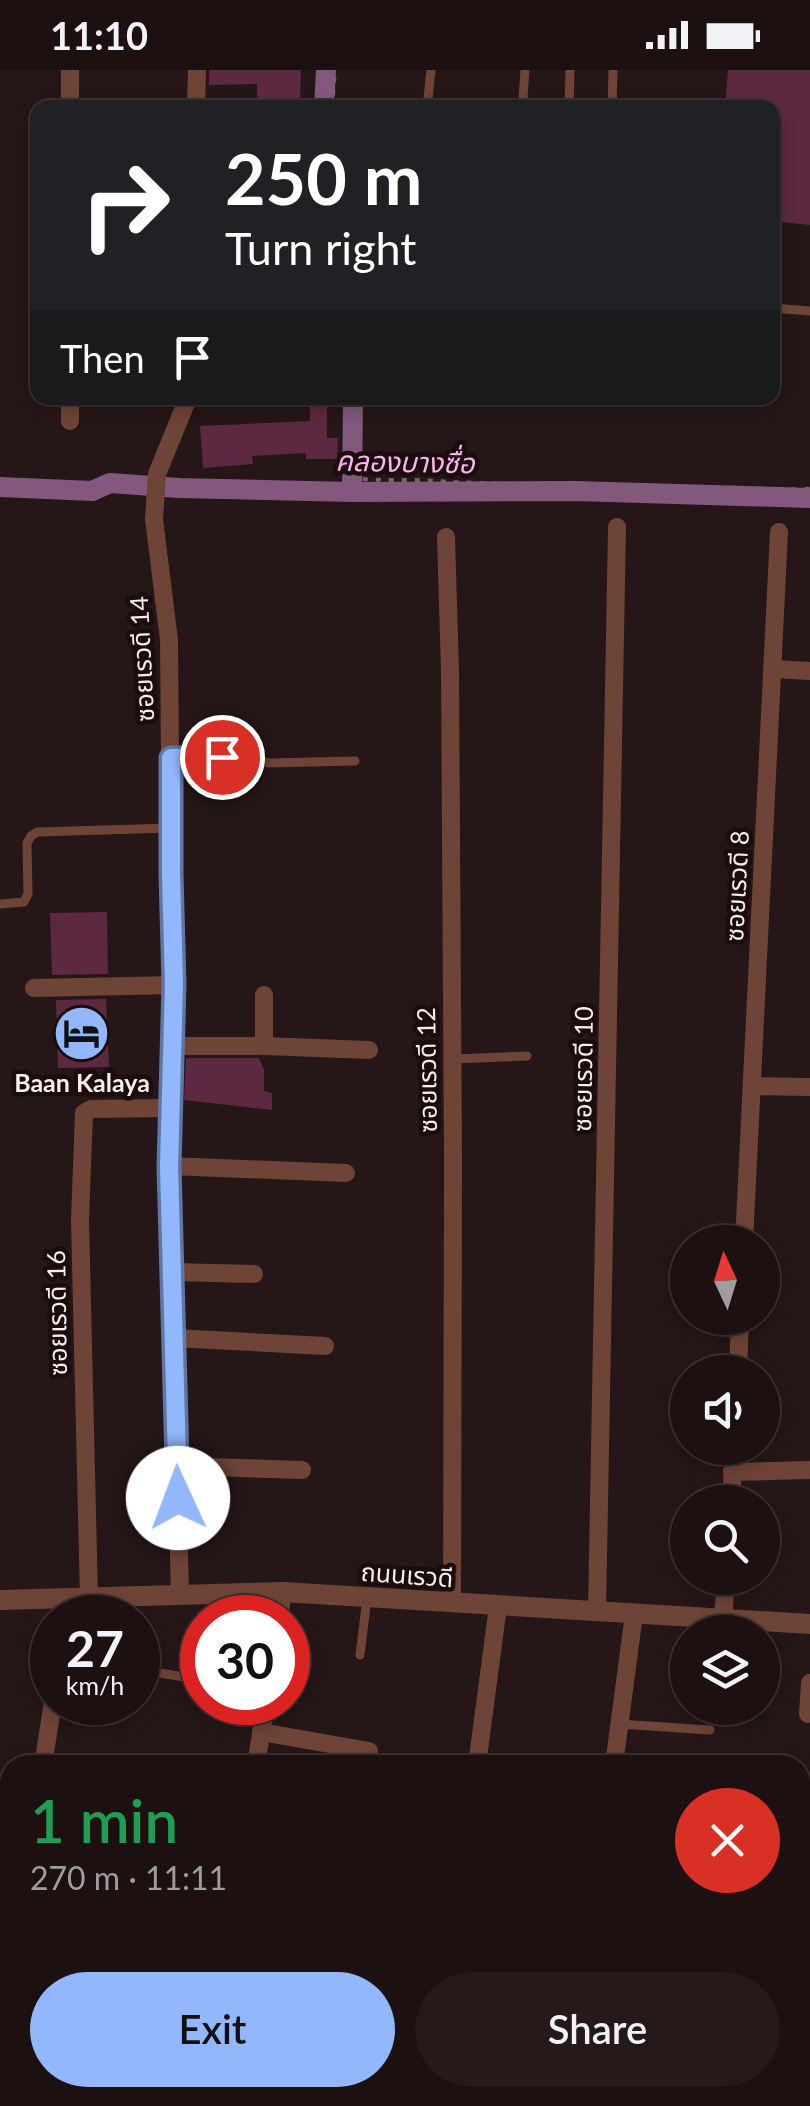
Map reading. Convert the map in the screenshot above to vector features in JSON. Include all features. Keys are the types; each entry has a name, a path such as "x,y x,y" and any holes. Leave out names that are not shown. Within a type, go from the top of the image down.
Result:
{"street":[{"path":"70,70 70,100"},
{"path":"196,100 197,70"},
{"path":"70,405 70,422"},
{"name":"ซอยเรวดี 14","path":"180,1595 169,1166 174,984 169,640 154,520 157,474 185,405"},
{"name":"ซอยเรวดี 10","path":"597,1612 617,526"},
{"name":"ซอยเรวดี 8","path":"745,1225 779,532"},
{"name":"ซอยเรวดี 12","path":"446,537 453,1162 452,1603"},
{"path":"774,670 810,672"},
{"path":"34,988 174,984"},
{"path":"264,995 264,1046"},
{"path":"172,1046 368,1050"},
{"path":"752,1086 810,1087"},
{"name":"ซอยเรวดี 16","path":"75,1595 84,1113 91,1109 170,1108"},
{"path":"169,1166 346,1173"},
{"path":"172,1272 254,1274"},
{"path":"174,1338 325,1346"},
{"path":"731,1485 733,1465"},
{"path":"177,1466 302,1470"},
{"path":"732,1472 810,1470"},
{"name":"ถนนเรวดี","path":"160,1597 283,1592 670,1616"},
{"name":"ถนนเรวดี","path":"0,1600 30,1602"},
{"path":"479,1755 498,1606"},
{"path":"615,1755 634,1614"},
{"name":"ถนนเรวดี","path":"780,1622 810,1624"},
{"path":"808,1714 810,1683"},
{"path":"45,1755 49,1725"},
{"path":"257,1755 262,1725"},
{"path":"288,1725 369,1751"}],"lane":[{"path":"428,100 431,70"},
{"path":"523,100 524,70"},
{"path":"569,100 570,70"},
{"path":"612,100 614,70"},
{"path":"780,308 810,310"},
{"path":"171,758 222,757 269,763 354,761"},
{"path":"0,904 24,902 28,894 27,843 37,832 171,828"},
{"path":"451,1059 527,1056"},
{"path":"360,1655 368,1598"},
{"path":"619,1724 710,1730"}],"path":[{"path":"333,100 335,70"},
{"path":"357,405 352,478 684,489 810,489"}],"building":[{"path":"209,70 301,70 300,100 257,100 257,84 209,85"},
{"path":"728,70 810,70 810,225 780,222 780,100 726,100"},
{"path":"310,406 327,406 327,438 338,438 337,459 306,459 306,453 252,456 253,464 203,468 200,426 310,421"},
{"path":"107,912 108,974 52,975 50,913"},
{"name":"Baan Kalaya","path":"106,999 109,1067 58,1068 56,1000"},
{"path":"186,1058 259,1058 264,1070 264,1091 272,1093 272,1110 184,1100"}],"waterway":[{"path":"324,100 326,70"},
{"path":"352,492 353,405"},
{"name":"คลองบางซื่อ","path":"0,487 92,491 110,483 352,492 576,491 810,498"}],"place":[{"name":"Baan Kalaya","path":"82,1034"}],"route":[{"path":"178,1498 169,1166 174,984 171,758 222,757"}]}
